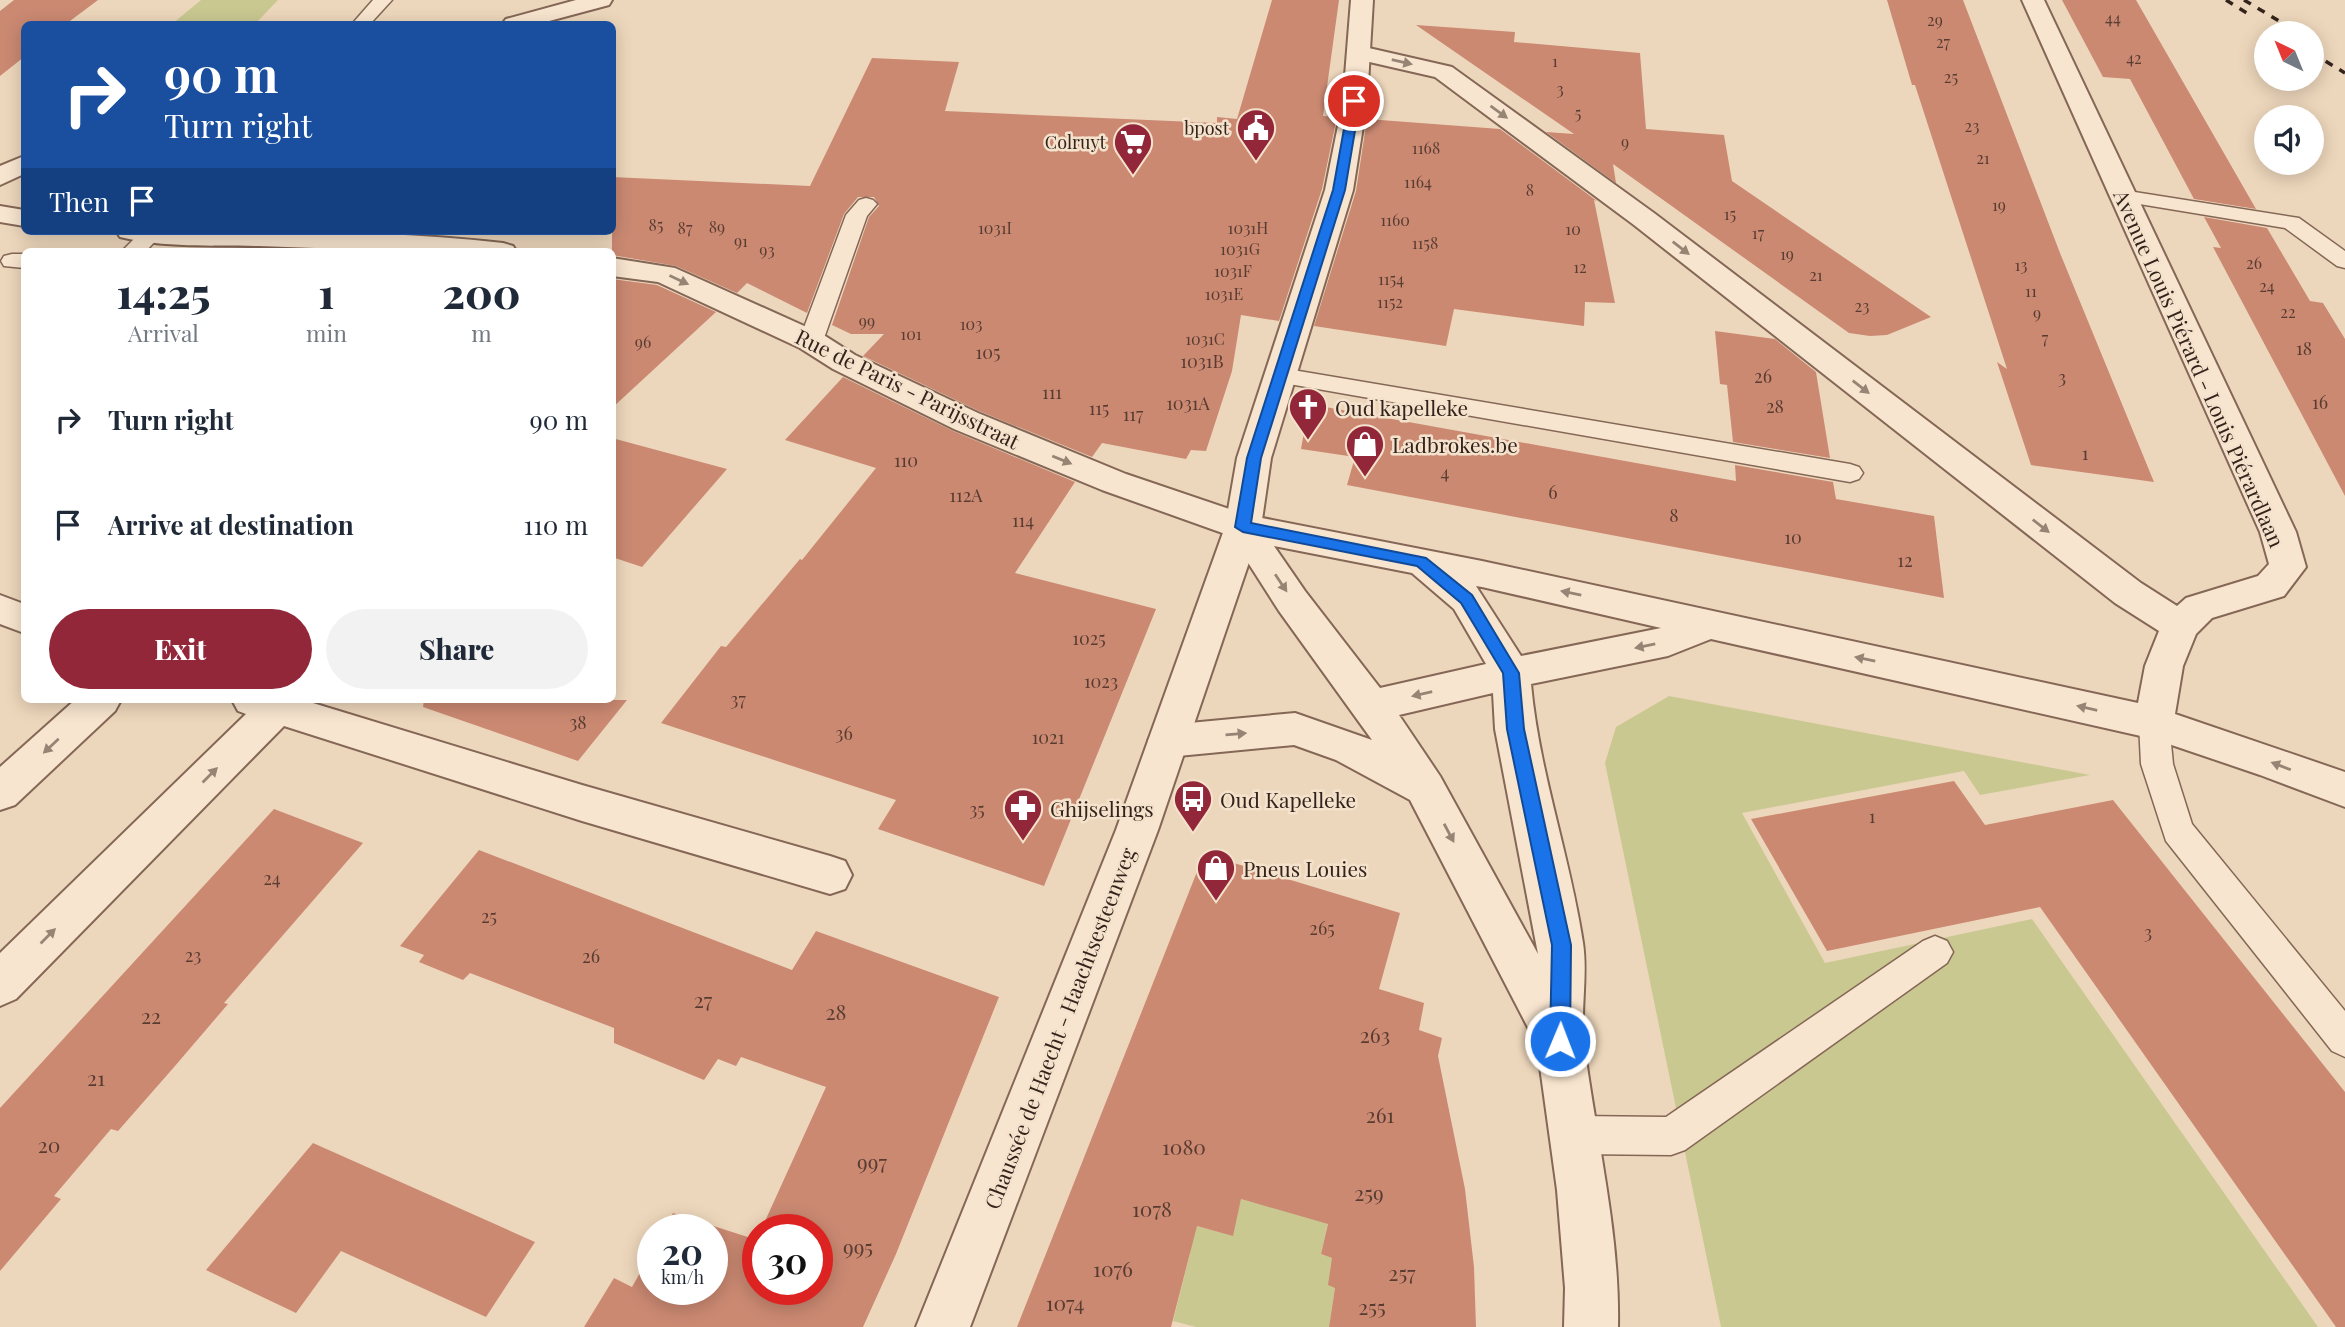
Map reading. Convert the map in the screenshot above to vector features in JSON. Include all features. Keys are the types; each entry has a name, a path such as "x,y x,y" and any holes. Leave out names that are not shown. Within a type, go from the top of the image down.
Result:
{"street":[{"path":"525,21 601,0"},
{"name":"Chaussée de Haecht - Haachtsesteenweg","path":"943,1327 1136,830 1243,527 1254,458 1339,190 1360,53 1362,0"},
{"name":"Avenue Louis Piérard - Louis Piérardlaan","path":"2033,0 2277,531 2288,567 2271,586 2199,608 2180,626"},
{"path":"1360,53 1443,72 1644,219 2128,593 2180,626 2164,666 2154,723"},
{"path":"0,177 21,166"},
{"path":"0,214 21,218"},
{"path":"138,239 342,239 453,248"},
{"name":"Rue de Paris - Parijsstraat","path":"616,268 665,274 811,341 844,362 966,421 1114,482 1243,527 1421,562 2154,723 2273,762 2345,790"},
{"path":"1243,527 1292,601 1371,706 1425,788 1560,1041"},
{"path":"1421,562 1467,599 1511,673 1516,729 1561,945 1560,1041 1577,1135 1591,1288 1591,1327"},
{"path":"0,610 21,618"},
{"path":"1371,706 1511,673 1668,641 1709,624"},
{"path":"0,793 98,703"},
{"path":"0,984 264,704 582,803 830,874"},
{"path":"1168,741 1294,729 1350,748 1425,788"}],"lane":[{"path":"364,21 383,0"},
{"path":"2122,196 2291,223 2345,261"},
{"path":"811,341 857,215 866,204"},
{"path":"1282,376 1850,473"},
{"path":"2154,723 2157,764 2178,831 2345,1038"},
{"path":"1577,1135 1671,1136 1934,952"}],"shaded area":[{"path":"201,0 278,0 258,21 176,21"},
{"path":"1669,696 2090,775 1980,795 1964,771 1742,813 1825,963 2032,919 2318,1327 1721,1327 1605,763 1616,727"},
{"path":"1273,1195 1331,1210 1321,1254 1332,1258 1335,1288 1329,1327 1196,1327 1173,1321 1190,1254 1177,1221 1232,1235 1241,1199 1269,1207"}],"building":[{"path":"14,0 98,0 70,21 21,21 21,59 0,76 0,11"},
{"path":"1272,0 1339,0 1323,116 1337,117 1322,189 1279,321 1241,315 1232,371 1206,451 1191,450 1186,459 1102,443 1092,457 979,411 863,356 884,334 851,334 832,325 869,217 879,206 874,197 858,197 844,214 807,313 747,283 737,293 676,266 616,256 616,248 612,248 612,235 616,235 616,177 810,186 872,58 959,62 945,111 1217,123 1217,117 1237,119"},
{"path":"1887,0 1963,0 2060,253 2154,482 2031,465 1997,362 2007,369 1915,85 1912,85"},
{"path":"2062,0 2136,0 2256,209 2194,199 2130,79 2103,77"},
{"path":"1416,25 1515,32 1514,42 1640,53 1646,129 1724,135 1732,181 1931,317 1887,335 1849,333 1613,164 1616,183 1546,132 1574,134"},
{"path":"1367,119 1500,129 1597,201 1594,200 1615,303 1585,302 1584,326 1454,309 1446,346 1314,326 1356,191"},
{"path":"2204,217 2267,228 2310,301 2323,303 2345,339 2345,496 2213,247 2221,248"},
{"path":"616,280 657,285 716,312 616,404"},
{"path":"1715,331 1775,339 1816,372 1830,458 1733,442 1727,385 1720,384"},
{"path":"843,377 953,431 1075,482 1015,573 1156,609 1044,886 878,829 896,800 661,723 721,646 726,647 800,559 802,560 876,468 785,440"},
{"path":"1309,404 1736,481 1735,465 1833,482 1836,499 1934,516 1944,598 1347,485 1355,457 1301,449"},
{"path":"616,439 727,469 642,567 616,558"},
{"path":"616,700 627,700 578,761 423,707 424,703 616,703"},
{"path":"1954,781 1985,825 2113,800 2345,1092 2345,1327 2336,1327 2040,907 1827,951 1751,819"},
{"path":"274,809 363,843 224,1003 228,1004 175,1066 118,1131 111,1129 54,1196 61,1199 0,1271 0,1108"},
{"path":"479,850 792,970 816,931 999,997 896,1254 863,1327 584,1327 614,1278 632,1287 637,1278 637,1305 728,1305 728,1231 742,1235 742,1305 833,1305 833,1214 768,1214 826,1087 741,1057 736,1066 718,1059 704,1080 614,1043 614,1028 470,973 463,980 419,962 424,955 400,946"},
{"path":"1204,854 1400,913 1379,989 1424,1003 1419,1030 1442,1038 1438,1056 1465,1189 1474,1267 1476,1327 1329,1327 1335,1288 1328,1285 1332,1258 1321,1254 1328,1224 1241,1199 1233,1236 1197,1226 1171,1327 1017,1327"},
{"path":"313,1143 535,1242 486,1317 341,1251 296,1313 206,1270"}],"railway":[{"path":"2226,0 2250,15"},
{"path":"2244,0 2279,21"},
{"path":"2324,60 2345,73"}],"place":[{"name":"bpost","path":"1256,162"},
{"name":"Colruyt","path":"1133,176"},
{"name":"Oud kapelleke","path":"1308,441"},
{"name":"Ladbrokes.be","path":"1365,478"},
{"name":"Oud Kapelleke","path":"1193,833"},
{"name":"Ghijselings","path":"1023,842"},
{"name":"Pneus Louies","path":"1216,902"}],"route":[{"path":"1354,101 1339,190 1254,458 1243,527 1421,562 1467,599 1511,673 1516,729 1561,945 1560,1041"}]}
